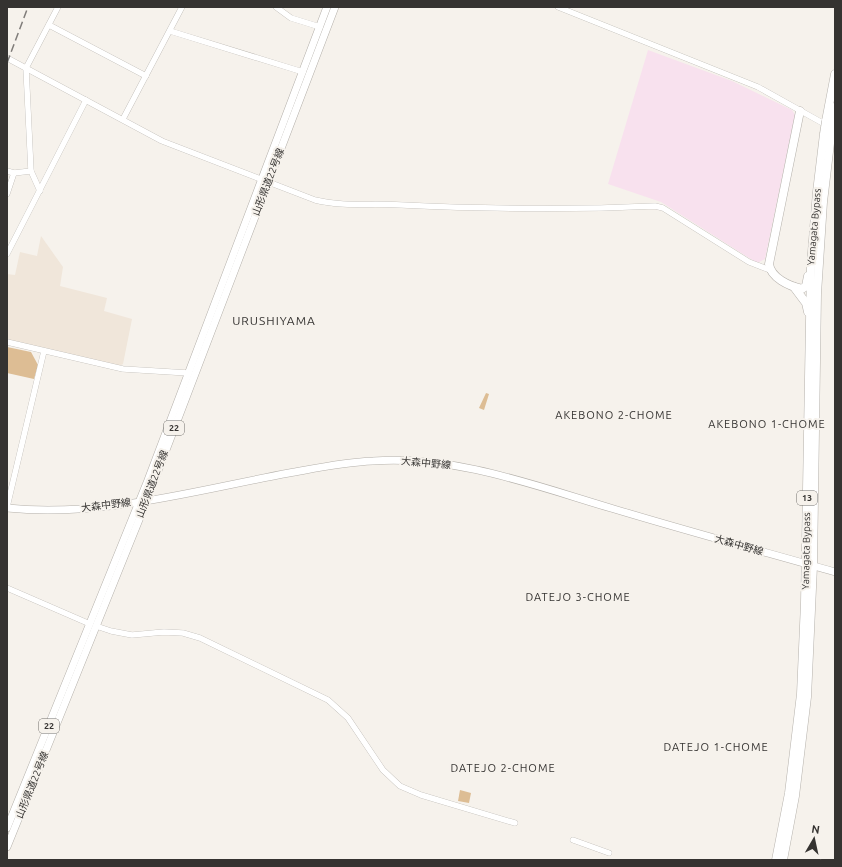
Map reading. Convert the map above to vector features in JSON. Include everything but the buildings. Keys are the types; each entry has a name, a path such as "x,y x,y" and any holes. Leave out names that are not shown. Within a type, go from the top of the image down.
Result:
{"highway":[{"name":"Yamagata Bypass","path":"783,860 803,738 807,697 817,294 823,202 830,128 831,95 835,74"},
{"name":"Yamagata Bypass","path":"776,860 791,777 801,694 810,565 809,378 811,265 813,238 830,128 835,107"},
{"path":"800,111 770,254 770,270 779,278 794,287 802,289 806,286 809,254 813,238"},
{"path":"794,287 806,303 807,309 809,378"}],"main road":[{"name":"山形県道22号線","path":"7,828 147,500 328,7"},
{"name":"山形県道22号線","path":"7,848 188,373 334,7"},
{"name":"大森中野線","path":"7,507 40,511 78,509 147,500 340,464 374,461 419,461 465,467 491,473 835,572"}],"street":[{"path":"40,191 31,171 26,68 58,7"},
{"path":"124,119 182,7"},
{"path":"276,7 296,20 320,27"},
{"path":"558,7 758,87 830,128"},
{"path":"49,24 146,76"},
{"path":"170,31 303,72"},
{"path":"7,58 124,119 162,141 265,181 329,203 359,206 400,204 500,209 655,206 663,208 682,219 749,262 770,270"},
{"path":"7,254 86,100"},
{"path":"7,171 14,173 31,171"},
{"path":"7,194 14,173"},
{"path":"7,342 123,369 188,373"},
{"path":"7,507 44,351"},
{"path":"7,588 93,625 111,631 132,635 164,632 183,633 200,638 318,693 341,710 383,770 400,786 421,795 515,823"},
{"path":"573,840 609,853"}],"shaded area":[{"path":"648,50 732,81 792,110 795,115 765,259 757,263 661,202 608,184"},
{"path":"41,236 63,267 60,286 107,298 104,311 132,319 123,364 119,366 7,340 7,274 15,275 20,252 37,256"},
{"path":"7,347 31,352 38,365 34,379 7,373"},
{"path":"486,393 489,394 484,410 479,408"},
{"path":"460,790 471,793 469,803 458,801"}],"railway":[{"path":"7,63 28,7"}],"district":[{"name":"URUSHIYAMA","path":"274,320"},
{"name":"AKEBONO 2-CHOME","path":"614,415"},
{"name":"AKEBONO 1-CHOME","path":"767,424"},
{"name":"DATEJO 3-CHOME","path":"578,597"},
{"name":"DATEJO 1-CHOME","path":"716,747"},
{"name":"DATEJO 2-CHOME","path":"503,768"}]}
